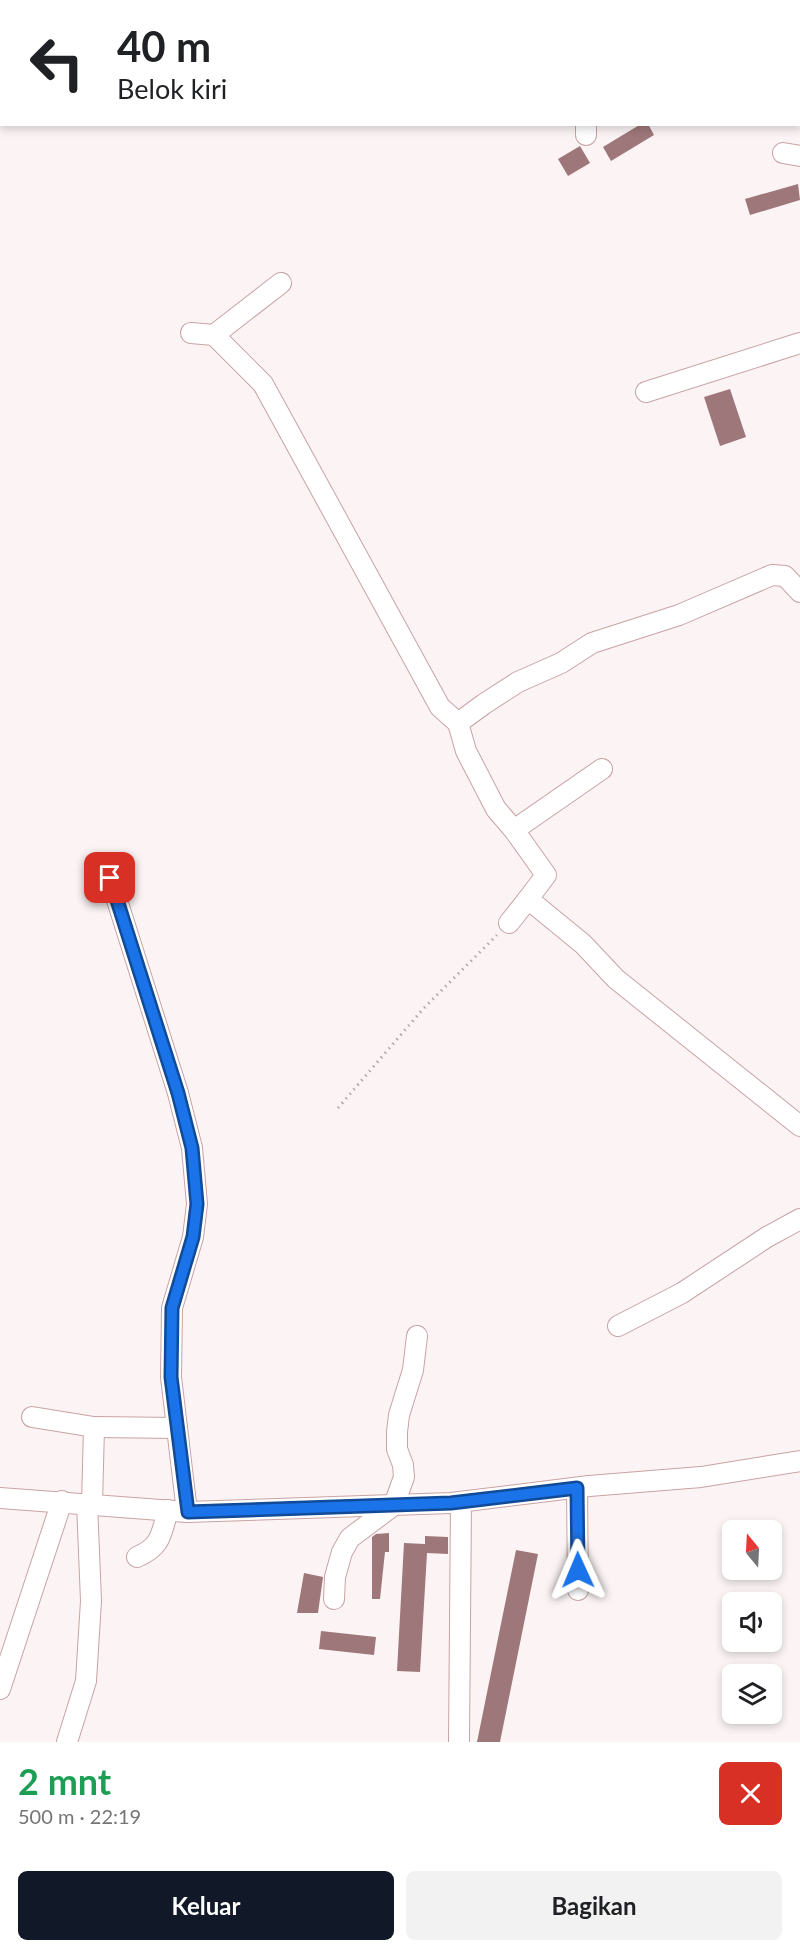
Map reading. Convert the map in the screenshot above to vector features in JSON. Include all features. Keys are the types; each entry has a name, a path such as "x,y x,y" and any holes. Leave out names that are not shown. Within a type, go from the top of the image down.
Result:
{"street":[{"path":"214,335 281,282"},
{"path":"191,333 214,335 263,384 440,707 458,723 466,751 496,809 546,875 508,923"},
{"path":"646,392 800,343"},
{"path":"458,723 519,682 561,663 591,643 679,615 772,575 785,576 800,591"},
{"path":"514,830 602,769"},
{"path":"110,878 178,1093 192,1148 197,1204 193,1237 172,1308 171,1377 177,1428 178,1511 150,1551 137,1557"},
{"path":"528,899 583,944 616,979 800,1126"},
{"path":"618,1326 682,1293 766,1237 800,1219"},
{"path":"334,1599 335,1576 342,1552 350,1538 394,1505 404,1477 397,1449 399,1415 413,1370 417,1336"},
{"path":"32,1417 94,1427 177,1428"},
{"path":"67,1742 86,1681 92,1601 90,1503 94,1427"},
{"path":"0,1498 178,1511 461,1502 577,1488 701,1477 800,1461"},
{"path":"577,1488 578,1590"},
{"path":"0,1689 62,1502"},
{"path":"459,1742 461,1502"}],"path":[{"path":"338,1108 423,1009 508,923"}],"building":[{"path":"638,126 649,126 654,135 611,161 603,147"},
{"path":"580,146 590,163 568,176 558,159"},
{"path":"798,184 800,200 750,215 745,199"},
{"path":"730,389 746,437 720,446 704,397"},
{"path":"389,1533 389,1552 385,1552 380,1599 372,1599 372,1537 376,1534"},
{"path":"425,1536 448,1537 448,1554 427,1553 420,1672 397,1671 404,1543 425,1544"},
{"path":"516,1550 538,1554 500,1742 477,1742"},
{"path":"304,1573 323,1577 318,1613 297,1613"},
{"path":"321,1631 376,1637 374,1655 319,1649"}],"route":[{"path":"110,878 178,1093 192,1148 197,1204 193,1237 172,1308 171,1377 188,1512 451,1503 577,1488 578,1570"}]}
